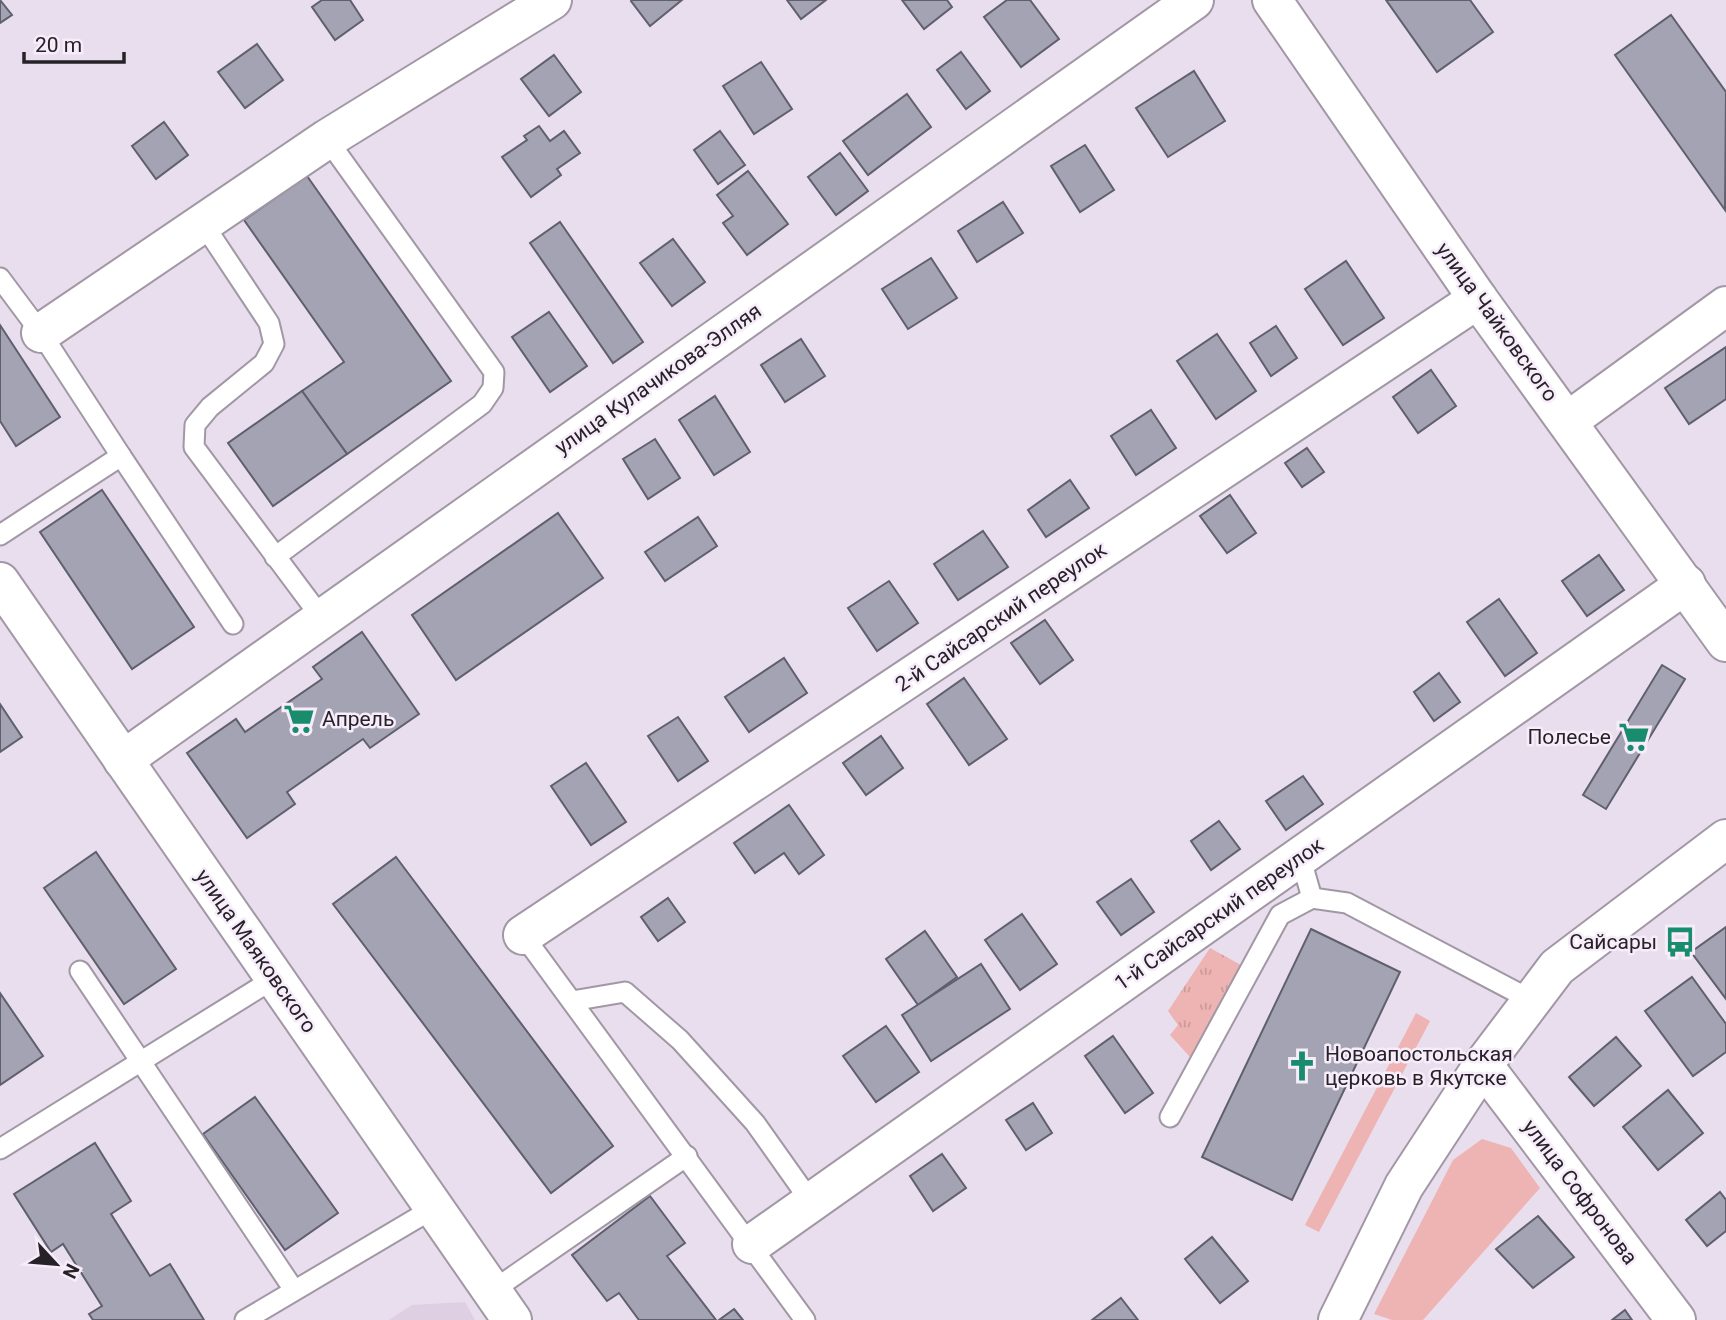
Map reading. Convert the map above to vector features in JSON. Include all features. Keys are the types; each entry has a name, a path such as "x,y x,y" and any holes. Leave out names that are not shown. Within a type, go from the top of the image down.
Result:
{"street":[{"path":"41,333 147,258 327,139 552,0"},
{"name":"улица Кулачикова-Элляя","path":"124,760 321,617 1194,0"},
{"name":"улица Чайковского","path":"1272,0 1478,299 1726,642"},
{"name":"2-й Сайсарский переулок","path":"523,935 1478,299"},
{"path":"1568,421 1726,306"},
{"name":"улица Маяковского","path":"0,582 502,1306"},
{"name":"1-й Сайсарский переулок","path":"752,1244 1686,584"},
{"path":"1338,1320 1404,1186 1483,1065 1531,1000 1558,967 1726,839"},
{"name":"улица Софронова","path":"1483,1065 1676,1320"}],"lane":[{"path":"275,556 482,404 493,388 494,372 327,139"},
{"path":"202,222 270,323 274,344 264,363 210,407 195,425 194,447 321,617"},
{"path":"0,278 41,333 233,624"},
{"path":"0,535 121,456"},
{"path":"1300,856 1312,898"},
{"path":"1170,1117 1280,915 1312,898 1347,903 1531,1000"},
{"path":"523,935 752,1244 805,1320"},
{"path":"80,971 139,1063 294,1290"},
{"path":"0,1149 275,978"},
{"path":"572,1001 625,992 680,1040 755,1123 811,1202"},
{"path":"502,1306 687,1156"},
{"path":"245,1320 434,1208"}],"shaded area":[{"path":"465,1302 475,1320 389,1320 412,1305"}],"green space":[{"path":"1210,948 1241,965 1190,1057 1170,1035 1178,1025 1168,1011"},
{"path":"1416,1013 1430,1021 1319,1232 1305,1225"},
{"path":"1482,1139 1511,1148 1540,1188 1423,1320 1392,1320 1374,1314 1453,1160"}],"building":[{"path":"0,0 12,15 0,23"},
{"path":"322,0 350,0 363,20 335,40 312,7"},
{"path":"632,0 682,0 650,26 631,1"},
{"path":"787,0 826,0 801,19"},
{"path":"902,0 947,0 952,7 924,29"},
{"path":"1007,0 1030,0 1059,39 1021,67 984,17"},
{"path":"1386,0 1470,0 1493,32 1437,72"},
{"path":"1671,15 1726,92 1725,210 1615,55"},
{"path":"257,44 283,80 245,108 218,72"},
{"path":"961,52 990,91 966,109 937,70"},
{"path":"554,55 581,92 549,116 521,79"},
{"path":"761,62 792,109 754,134 723,86"},
{"path":"1194,71 1225,121 1168,157 1136,108"},
{"path":"907,94 931,127 868,175 843,141"},
{"path":"164,122 188,155 156,179 132,146"},
{"path":"539,126 550,141 564,131 580,153 557,169 561,175 531,197 502,157 527,140 524,136"},
{"path":"720,131 745,165 718,184 694,150"},
{"path":"1085,145 1114,190 1080,212 1051,166"},
{"path":"840,153 868,191 836,215 808,177"},
{"path":"748,171 788,224 747,255 723,223 733,216 717,195"},
{"path":"307,176 451,381 347,454 302,391 344,362 244,220"},
{"path":"1003,202 1023,233 977,262 958,231"},
{"path":"560,222 643,342 613,363 530,243"},
{"path":"673,239 705,282 672,306 640,263"},
{"path":"931,258 957,298 908,329 882,289"},
{"path":"1346,261 1384,318 1343,345 1305,289"},
{"path":"549,312 587,366 550,392 512,337"},
{"path":"0,325 60,417 16,446 0,421"},
{"path":"1276,326 1297,358 1271,376 1250,343"},
{"path":"1217,334 1256,391 1216,419 1177,361"},
{"path":"801,339 825,376 785,402 761,365"},
{"path":"1726,347 1726,399 1689,424 1665,388"},
{"path":"1431,370 1456,406 1418,433 1393,397"},
{"path":"302,391 347,454 273,506 228,443"},
{"path":"715,396 750,452 714,475 679,420"},
{"path":"1151,410 1176,448 1136,475 1111,436"},
{"path":"655,439 680,478 648,499 623,459"},
{"path":"1307,448 1324,472 1302,487 1285,463"},
{"path":"1070,480 1089,508 1046,537 1028,510"},
{"path":"102,490 194,627 132,669 40,532"},
{"path":"1230,495 1256,533 1227,553 1200,516"},
{"path":"558,513 603,578 456,680 412,615"},
{"path":"698,517 717,546 665,581 645,552"},
{"path":"983,531 1008,567 958,600 934,564"},
{"path":"1599,555 1624,590 1587,616 1562,581"},
{"path":"889,581 918,623 877,651 848,608"},
{"path":"1499,599 1537,653 1505,676 1467,622"},
{"path":"1045,620 1073,660 1040,684 1011,643"},
{"path":"362,632 419,714 370,748 363,739 287,792 295,804 247,838 187,753 236,719 245,732 322,679 313,667"},
{"path":"784,658 807,693 749,732 725,697"},
{"name":"Полесье","path":"1662,665 1685,679 1606,809 1583,795"},
{"path":"1439,673 1460,702 1434,721 1414,692"},
{"path":"964,678 1007,739 969,765 927,704"},
{"path":"0,704 22,737 0,752"},
{"path":"678,717 708,761 678,781 648,736"},
{"path":"881,736 903,768 866,795 843,763"},
{"path":"586,763 626,822 591,845 551,786"},
{"path":"1303,776 1323,804 1286,830 1266,801"},
{"path":"789,805 824,855 799,874 784,853 755,873 734,843"},
{"path":"1219,821 1240,849 1211,870 1191,841"},
{"path":"96,852 176,969 124,1004 44,888"},
{"path":"396,857 613,1146 551,1193 333,904"},
{"path":"1131,879 1154,912 1121,935 1097,902"},
{"path":"668,898 685,922 658,941 641,917"},
{"path":"1022,914 1057,964 1020,990 985,940"},
{"path":"1726,927 1726,999 1691,952"},
{"path":"1311,929 1400,972 1292,1200 1202,1157"},
{"path":"925,931 957,977 918,1005 886,959"},
{"path":"981,964 1010,1009 931,1061 902,1015"},
{"path":"1692,977 1726,1024 1726,1052 1693,1076 1645,1011"},
{"path":"0,993 43,1056 0,1085"},
{"path":"886,1026 919,1072 876,1102 843,1056"},
{"path":"1113,1036 1153,1093 1125,1113 1085,1056"},
{"path":"1616,1037 1641,1066 1594,1106 1569,1077"},
{"path":"1668,1090 1703,1133 1658,1170 1623,1127"},
{"path":"255,1097 338,1213 285,1250 203,1134"},
{"path":"1033,1103 1052,1133 1026,1150 1006,1120"},
{"path":"95,1143 131,1201 111,1214 150,1276 170,1264 204,1320 93,1320 89,1314 102,1306 63,1244 51,1252 14,1194"},
{"path":"942,1154 966,1188 933,1211 910,1176"},
{"path":"1720,1192 1726,1200 1726,1231 1707,1246 1686,1220"},
{"path":"650,1196 685,1243 667,1256 716,1320 639,1320 619,1293 607,1301 572,1255"},
{"path":"1538,1216 1574,1257 1533,1288 1496,1249"},
{"path":"1212,1237 1248,1281 1220,1303 1185,1259"},
{"path":"1121,1298 1138,1320 1092,1320"},
{"path":"734,1309 743,1320 719,1320"},
{"path":"1625,1310 1632,1320 1612,1320"}],"place":[{"name":"Апрель","path":"299,719"},
{"name":"Полесье","path":"1634,737"},
{"name":"Сайсары","path":"1680,942"},
{"name":"Новоапостольская церковь в Якутске","path":"1302,1066"}]}
